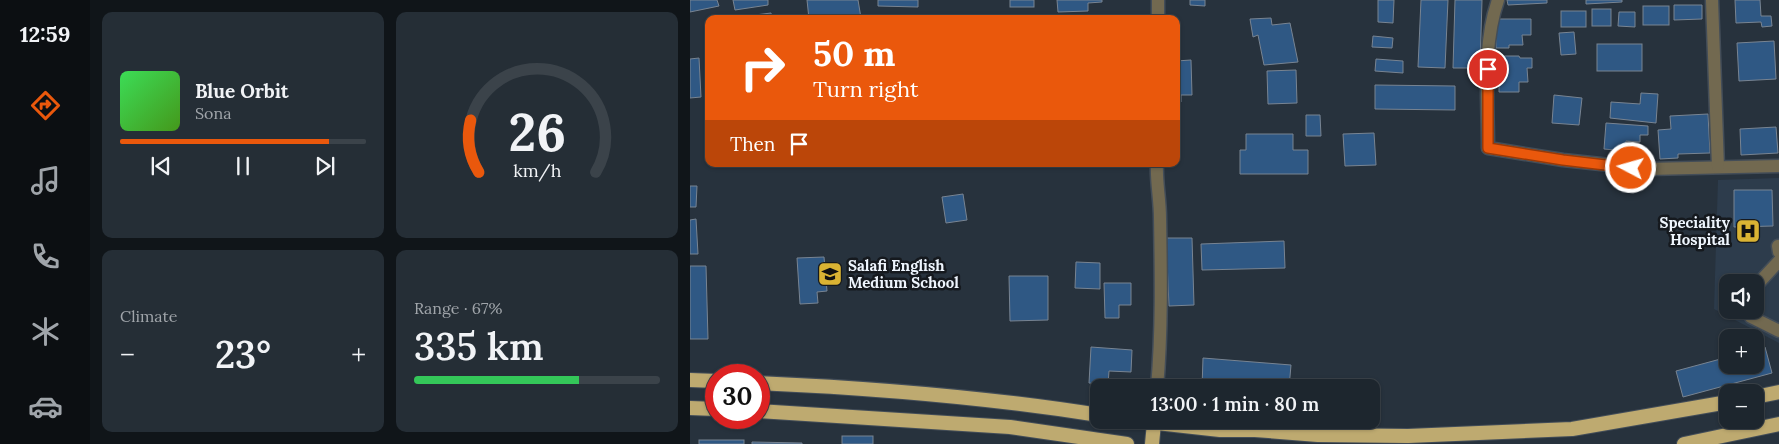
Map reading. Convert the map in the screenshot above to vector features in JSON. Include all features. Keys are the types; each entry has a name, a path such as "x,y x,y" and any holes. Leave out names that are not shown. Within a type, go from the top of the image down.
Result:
{"highway":[{"path":"690,380 705,381"},
{"path":"770,383 828,386 973,398 1048,406 1090,413"},
{"path":"1764,394 1779,392"},
{"path":"1212,429 1318,435 1382,436 1572,429 1719,404"},
{"path":"690,408 705,409"},
{"path":"770,412 1010,427 1127,444"},
{"path":"1684,444 1779,424"},
{"path":"1152,444 1153,429"}],"street":[{"path":"1158,0 1158,15"},
{"path":"1498,0 1491,21 1488,69 1488,148 1563,160 1648,169 1779,166"},
{"path":"1712,0 1718,167"},
{"path":"1157,167 1156,180 1160,215 1161,343 1158,379"},
{"path":"1764,277 1779,261"},
{"path":"1755,319 1779,331"}],"shaded area":[{"name":"Speciality Hospital","path":"1779,178 1779,343 1764,335 1764,329 1752,329 1733,319 1764,319 1764,274 1719,274 1719,312 1714,309 1718,180"}],"building":[{"path":"690,0 717,0 719,6 690,12"},
{"path":"733,0 768,0 768,5 735,10"},
{"path":"807,0 858,0 860,15 809,15"},
{"path":"878,0 918,0 918,7 878,6"},
{"path":"1010,0 1034,0 1034,7 1010,7"},
{"path":"1057,0 1102,0 1102,2 1088,3 1088,11 1058,12"},
{"path":"1190,0 1205,0 1205,6 1190,5"},
{"path":"1378,0 1394,0 1393,23 1378,22"},
{"path":"1421,0 1448,0 1445,68 1418,67"},
{"path":"1455,0 1482,0 1480,68 1453,68"},
{"path":"1507,0 1547,0 1547,3 1508,5"},
{"path":"1586,0 1622,0 1622,2 1586,4"},
{"path":"1735,0 1760,0 1761,16 1771,16 1772,26 1762,27 1761,22 1736,23"},
{"path":"1674,5 1702,5 1702,19 1674,20"},
{"path":"1643,6 1669,6 1669,25 1643,25"},
{"path":"1592,9 1611,9 1611,26 1592,26"},
{"path":"1561,11 1586,11 1586,27 1561,27"},
{"path":"1619,12 1635,12 1635,27 1618,26"},
{"path":"771,13 771,15 755,15"},
{"path":"1271,18 1272,25 1290,23 1298,62 1264,65 1258,35 1253,37 1250,19"},
{"path":"1495,19 1531,19 1531,35 1522,35 1523,45 1509,45 1509,48 1496,48"},
{"path":"1574,32 1576,54 1561,55 1559,33"},
{"path":"1373,36 1393,38 1392,48 1372,47"},
{"path":"1774,41 1776,79 1739,81 1737,43"},
{"path":"1597,44 1642,44 1642,71 1597,71"},
{"path":"1499,56 1532,58 1532,68 1527,68 1528,82 1519,82 1519,92 1499,92"},
{"path":"699,58 701,97 690,98 690,59"},
{"path":"1376,59 1403,61 1403,73 1375,71"},
{"path":"1191,60 1192,95 1181,95 1181,102 1180,102 1180,61"},
{"path":"1296,70 1297,103 1268,104 1267,71"},
{"path":"1375,85 1455,86 1455,110 1375,109"},
{"path":"1641,93 1658,94 1656,123 1610,118 1611,102 1640,104"},
{"path":"1554,95 1582,98 1579,125 1552,123"},
{"path":"1708,114 1710,153 1678,154 1678,158 1660,159 1658,130 1671,129 1670,116"},
{"path":"1306,115 1320,115 1321,136 1306,136"},
{"path":"1606,123 1648,126 1648,135 1640,135 1640,142 1626,141 1625,151 1604,149"},
{"path":"1776,127 1778,153 1741,155 1740,129"},
{"path":"1374,133 1376,165 1345,166 1343,134"},
{"path":"1246,134 1293,134 1293,150 1308,150 1308,174 1240,174 1240,150 1246,150"},
{"path":"690,186 697,186 696,207 690,207"},
{"path":"1734,190 1772,190 1773,226 1734,227"},
{"path":"963,194 967,220 946,223 942,197"},
{"path":"696,219 698,254 690,254 690,220"},
{"path":"1166,238 1192,238 1194,305 1169,306"},
{"path":"1284,241 1285,268 1202,270 1201,244"},
{"path":"824,257 827,291 817,292 818,303 800,304 797,258"},
{"path":"1076,262 1100,263 1100,289 1075,288"},
{"path":"690,266 706,266 708,339 690,339"},
{"path":"1009,276 1048,276 1048,320 1010,321"},
{"path":"1104,283 1131,283 1131,305 1119,305 1119,318 1105,318"},
{"path":"1091,347 1132,350 1131,372 1109,371 1108,379 1090,379 1089,383"},
{"path":"1764,347 1772,373 1731,384 1719,384 1719,387 1683,397 1676,371 1719,359 1719,374 1764,374"},
{"path":"1203,358 1291,365 1290,379 1202,379"},
{"path":"842,436 873,436 873,444 842,444"},
{"path":"699,440 744,440 744,444 699,444"},
{"path":"752,442 802,443 802,444 752,444"}],"place":[{"name":"Speciality Hospital","path":"1748,231"},
{"name":"Salafi English Medium School","path":"830,274"}],"route":[{"path":"1488,69 1488,148 1631,168"}]}
